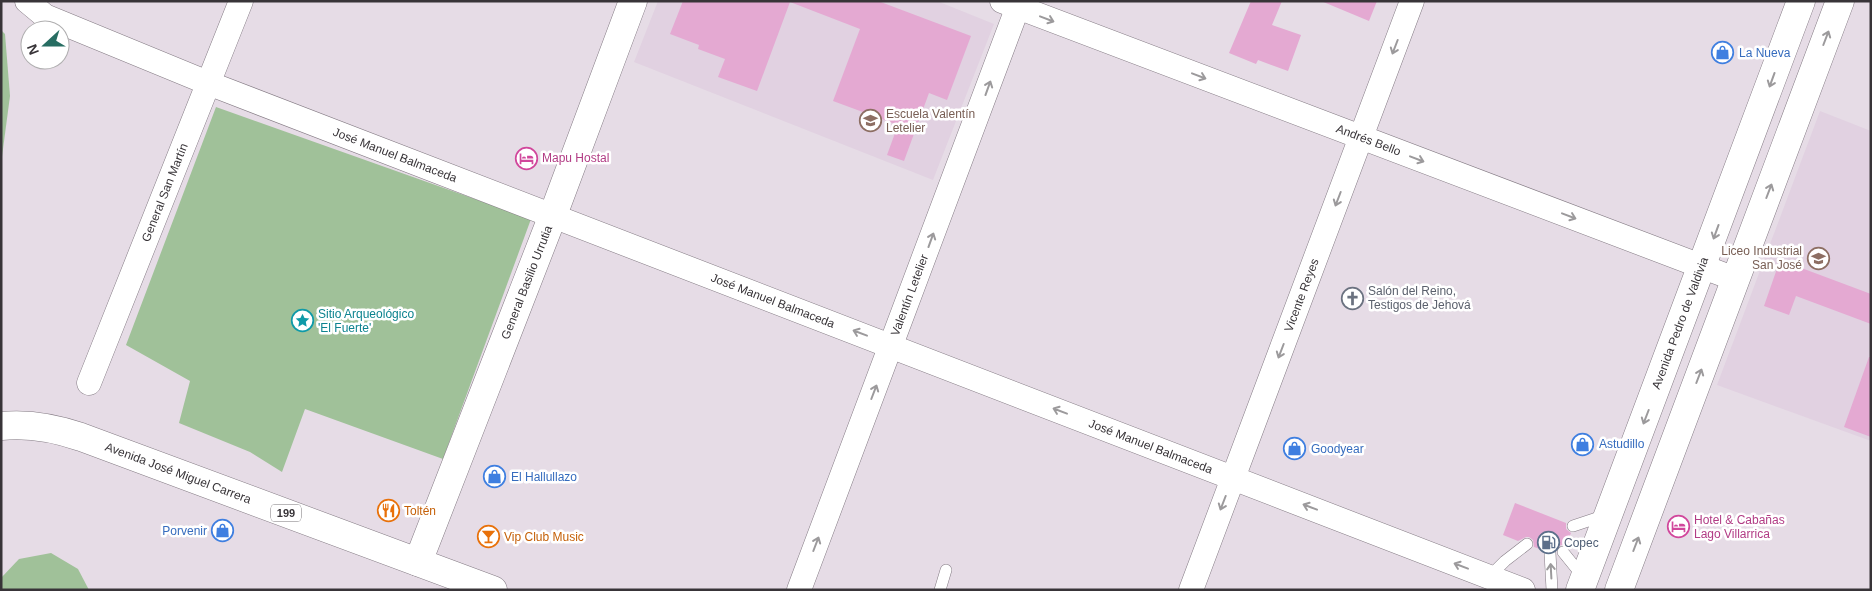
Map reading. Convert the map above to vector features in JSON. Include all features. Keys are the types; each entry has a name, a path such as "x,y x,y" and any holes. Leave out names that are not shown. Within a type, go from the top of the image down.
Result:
{"main road":[{"name":"General Basilio Urrutia","path":"418,562 553,215 633,1"},
{"name":"Avenida Pedro de Valdivia","path":"1582,584 1802,1"},
{"path":"1619,590 1840,1"},
{"name":"Avenida José Miguel Carrera","path":"1,426 48,428 82,437 484,588"}],"street":[{"name":"José Manuel Balmaceda","path":"27,1 45,16 208,82 1523,590"},
{"name":"General San Martín","path":"89,384 241,1"},
{"name":"Vicente Reyes","path":"1190,590 1412,1"},
{"name":"Andrés Bello","path":"1013,3 1361,138 1735,279"},
{"name":"Valentín Letelier","path":"799,590 892,346 1013,3"}],"lane":[{"path":"1573,526 1609,513"},
{"path":"1489,577 1505,561 1527,544"},
{"path":"1563,552 1582,584"},
{"path":"1550,553 1552,590"},
{"path":"940,590 946,570"}],"shaded area":[{"name":"Escuela Valentín Letelier","path":"658,1 937,1 994,24 933,180 634,62"},
{"name":"Liceo Industrial San José","path":"1820,111 1871,131 1871,441 1717,385"}],"green space":[{"path":"1,30 5,34 10,96 1,164"},
{"path":"216,107 531,219 443,459 305,409 282,472 250,452 179,423 190,381 126,345"},
{"path":"51,553 78,569 89,590 1,590 1,578 19,559"}],"building":[{"path":"683,1 878,1 971,36 947,100 929,93 904,161 887,155 898,125 833,101 860,29 790,2 757,91 718,77 725,59 698,49 699,45 670,34"},
{"path":"1251,1 1282,1 1272,25 1301,35 1288,71 1258,60 1256,64 1229,53"},
{"path":"1321,1 1377,1 1369,21"},
{"path":"1780,260 1871,294 1871,324 1796,296 1789,315 1764,306"},
{"path":"1869,357 1871,357 1871,437 1844,427"},
{"path":"1515,503 1566,523 1566,529 1571,533 1566,545 1561,545 1556,549 1549,546 1543,550 1534,547 1533,540 1529,537 1518,541 1503,535"}],"place":[{"name":"La Nueva","path":"1723,53"},
{"name":"Escuela Valentín Letelier","path":"870,121"},
{"name":"Mapu Hostal","path":"526,158"},
{"name":"Liceo Industrial San José","path":"1818,258"},
{"name":"Salón del Reino, Testigos de Jehová","path":"1352,298"},
{"name":"Sitio Arqueológico 'El Fuerte'","path":"302,321"},
{"name":"Astudillo","path":"1583,444"},
{"name":"Goodyear","path":"1295,449"},
{"name":"El Hallullazo","path":"495,477"},
{"name":"Toltén","path":"388,511"},
{"name":"Hotel & Cabañas Lago Villarrica","path":"1678,527"},
{"name":"Porvenir","path":"223,531"},
{"name":"Vip Club Music","path":"488,537"},
{"name":"Copec","path":"1548,543"}]}
